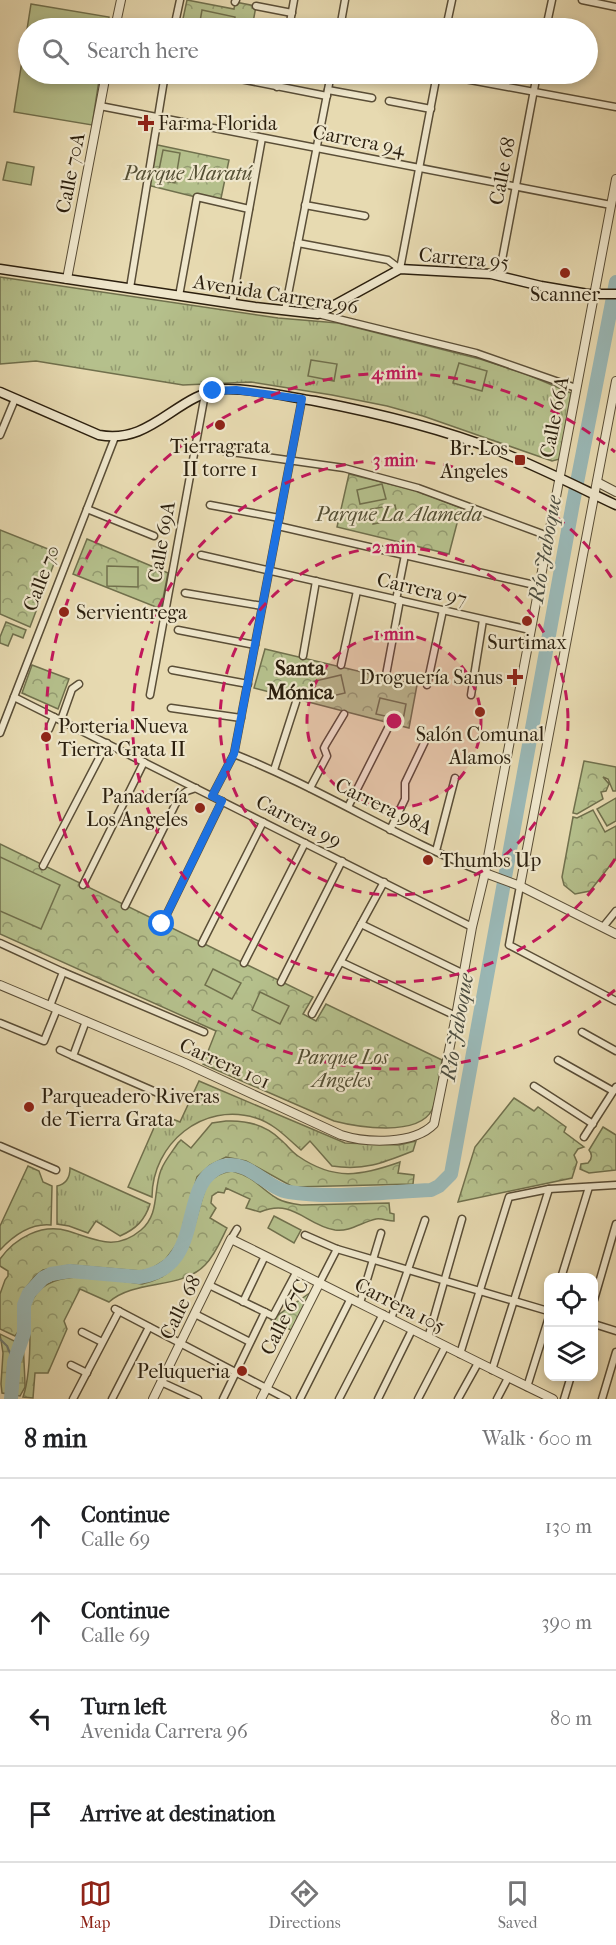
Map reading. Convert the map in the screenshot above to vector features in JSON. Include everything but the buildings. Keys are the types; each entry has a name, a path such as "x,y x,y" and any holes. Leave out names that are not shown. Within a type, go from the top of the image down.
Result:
{"main road":[{"name":"Carrera 95","path":"400,269 499,276 541,286 598,294 616,294"},
{"path":"318,314 400,269"},
{"name":"Avenida Carrera 96","path":"0,270 232,304 318,314"},
{"path":"0,392 99,435 115,437 122,437 145,429 192,399 224,389 302,399 385,414 438,429 503,453 616,505"}],"street":[{"path":"117,18 121,0"},
{"path":"176,18 180,0"},
{"path":"291,18 294,0"},
{"path":"342,18 345,0"},
{"path":"448,18 452,0"},
{"path":"548,18 552,0"},
{"path":"582,0 616,7"},
{"path":"256,6 292,13"},
{"name":"Calle 70A","path":"67,279 104,84"},
{"path":"130,288 163,84"},
{"path":"268,84 372,98"},
{"path":"285,310 329,84"},
{"path":"400,269 436,84"},
{"path":"494,84 616,107"},
{"name":"Calle 68","path":"499,276 535,84"},
{"path":"389,101 431,109"},
{"name":"Carrera 94","path":"100,106 611,205"},
{"path":"232,304 262,138"},
{"name":"Calle 66A","path":"436,1120 472,927 487,874 576,388 598,294 616,179"},
{"path":"179,296 197,197 249,209"},
{"path":"305,205 365,216"},
{"name":"Carrera 95","path":"298,243 388,260 400,269"},
{"name":"Avenida Carrera 96","path":"318,314 476,353 576,388"},
{"path":"616,381 509,945 616,1001"},
{"name":"Calle 69A","path":"150,695 205,394"},
{"path":"0,435 15,399"},
{"path":"212,796 234,754 302,399"},
{"name":"Calle 70","path":"0,733 115,437"},
{"path":"224,451 344,468 418,488 548,536"},
{"path":"597,482 616,492"},
{"path":"210,505 279,518"},
{"path":"87,508 154,536"},
{"path":"278,526 539,586"},
{"name":"Carrera 97","path":"201,555 530,630"},
{"path":"386,675 405,555"},
{"path":"303,656 316,581"},
{"path":"341,665 357,591"},
{"path":"185,592 262,606"},
{"path":"427,685 443,610"},
{"path":"471,695 483,620"},
{"path":"178,630 255,645"},
{"path":"172,670 248,684"},
{"path":"61,720 75,684 79,684"},
{"name":"Carrera 99","path":"14,697 472,927"},
{"path":"274,770 296,702"},
{"path":"171,708 241,718"},
{"path":"310,788 327,756 324,748 344,714"},
{"path":"49,729 54,717"},
{"path":"348,807 389,726"},
{"path":"390,830 405,799 405,783 428,735"},
{"path":"43,866 107,743"},
{"name":"Carrera 98A","path":"234,754 274,770 390,830 487,874 520,885 616,934"},
{"path":"83,885 144,762"},
{"path":"436,851 455,778"},
{"path":"125,906 179,797 196,788"},
{"path":"162,924 222,801"},
{"path":"202,943 263,822"},
{"path":"244,963 305,843"},
{"path":"281,982 342,861"},
{"path":"312,1014 384,882"},
{"path":"603,927 616,911"},
{"path":"361,924 464,974"},
{"path":"0,943 204,1032"},
{"path":"341,962 456,1016"},
{"path":"0,1023 44,1041 63,972"},
{"name":"Carrera 101","path":"0,985 262,1097 325,1129 348,1137 398,1140 427,1130 436,1120"},
{"path":"73,1056 86,1021"},
{"path":"582,1032 616,1051"},
{"path":"60,1050 174,1100"},
{"path":"558,1060 615,1089 584,1137"},
{"path":"534,1086 593,1124"},
{"path":"0,1146 56,1170"},
{"path":"460,1354 509,1197 549,1189 616,1185"},
{"path":"563,1273 589,1187"},
{"path":"492,1370 549,1189"},
{"path":"428,1338 462,1219"},
{"path":"392,1319 425,1220"},
{"path":"598,1286 616,1224"},
{"name":"Calle 68","path":"153,1399 237,1229"},
{"path":"360,1303 381,1233"},
{"path":"305,1234 337,1249 544,1310"},
{"name":"Carrera 105","path":"231,1239 528,1387 538,1396 553,1399"},
{"name":"Calle 67C","path":"261,1399 337,1249"},
{"path":"243,1302 265,1256"},
{"path":"209,1285 273,1316 297,1271"},
{"path":"300,1399 351,1298"},
{"path":"73,1399 117,1310 287,1399"},
{"path":"223,1399 265,1312"},
{"path":"195,1314 250,1342"},
{"path":"339,1399 383,1314"},
{"path":"598,1325 616,1331"},
{"path":"112,1399 149,1327"},
{"path":"528,1387 547,1327"},
{"path":"378,1399 412,1330"},
{"path":"82,1332 102,1342"},
{"path":"418,1399 445,1347"},
{"path":"602,1399 616,1353"},
{"path":"458,1399 478,1364"},
{"path":"71,1365 87,1373"},
{"path":"497,1399 508,1378"},
{"path":"564,1399 569,1381"},
{"path":"161,1382 198,1399"}],"green space":[{"path":"187,0 234,9 235,2 256,6 254,18 183,18"},
{"path":"31,4 109,17 109,18 29,18"},
{"path":"202,10 235,17 235,18 201,18"},
{"path":"18,84 98,84 92,125 14,112"},
{"name":"Parque Maratú","path":"153,144 229,160 220,203 147,185"},
{"path":"163,150 180,153 175,183 157,180"},
{"path":"7,162 34,167 31,185 3,180"},
{"path":"0,277 278,318 338,323 480,359 526,374 571,393 560,459 552,461 423,416 332,395 251,382 183,385 36,361 0,364"},
{"path":"311,360 337,364 334,381 308,376"},
{"path":"459,363 487,371 482,391 453,383"},
{"name":"Parque La Alameda","path":"349,474 418,491 461,508 449,554 337,527"},
{"path":"382,484 386,499 360,504 357,490"},
{"path":"395,505 398,519 373,524 371,509"},
{"path":"0,530 58,553 30,627 0,614"},
{"path":"87,539 168,573 161,609 73,574"},
{"path":"107,566 138,567 138,587 107,586"},
{"path":"6,622 26,630 23,638 13,634 8,646 0,643"},
{"path":"265,649 417,685 409,728 254,688"},
{"path":"32,665 69,679 58,709 22,693"},
{"path":"341,675 345,693 315,700 311,682"},
{"path":"380,698 406,704 403,720 376,714"},
{"path":"584,761 616,767 616,791 613,791 608,779 603,777 609,784 606,791 601,792 603,799 577,814 573,813"},
{"path":"616,798 616,821 607,826 597,809"},
{"path":"593,810 605,832 616,826 616,858 590,891 575,894 564,885 562,877 573,817 577,818"},
{"name":"Parque Los Angeles","path":"0,844 313,997 303,1014 316,1021 326,1004 442,1060 432,1110 425,1118 401,1127 371,1127 334,1121 203,1064 216,1031 0,934"},
{"path":"0,857 60,885 41,929 0,911"},
{"path":"213,969 241,983 232,999 205,985"},
{"path":"260,992 289,1006 280,1024 252,1010"},
{"path":"199,1081 345,1143 399,1145 416,1141 413,1151 364,1167 332,1166 310,1141 301,1150 269,1124 256,1118 236,1114 217,1116 184,1131 171,1144 154,1178 152,1197 128,1187 160,1114 180,1122"},
{"path":"514,1098 534,1111 538,1107 566,1127 564,1132 584,1147 578,1149 574,1155 577,1162 572,1178 458,1202 475,1147"},
{"path":"241,1121 263,1127 298,1156 311,1164 336,1173 360,1173 400,1162 398,1173 414,1175 413,1184 293,1187 246,1161 226,1157 210,1165 197,1177 180,1240 165,1260 151,1269 141,1271 70,1265 43,1270 24,1290 20,1303 18,1332 15,1336 0,1329 0,1294 8,1271 0,1266 0,1259 6,1251 30,1234 49,1229 68,1231 105,1242 122,1241 132,1237 147,1224 151,1217 161,1170 178,1143 181,1140 191,1148 212,1123"},
{"path":"603,1127 616,1135 616,1170 589,1173 580,1169 581,1164 588,1163 590,1160 589,1150"},
{"path":"223,1161 235,1161 289,1190 356,1192 414,1190 415,1194 296,1197 287,1196 272,1189 241,1169 226,1166 211,1172 202,1185 195,1203 185,1243 176,1260 161,1274 140,1281 66,1276 48,1280 36,1290 29,1303 25,1319 23,1337 25,1387 20,1396 2,1393 3,1353 0,1334 14,1341 18,1339 25,1299 40,1279 56,1272 75,1271 135,1278 153,1274 167,1264 174,1255 187,1222 200,1177 207,1169"},
{"path":"28,1166 39,1171 43,1182 52,1186 51,1225 36,1226 23,1231 0,1250 0,1226"},
{"path":"70,1168 150,1204 143,1219 120,1236 96,1221 88,1233 57,1224 57,1186 67,1180"},
{"path":"232,1171 247,1176 272,1195 290,1203 302,1205 389,1203 390,1213 394,1214 394,1221 376,1219 351,1228 335,1230 291,1210 282,1208 260,1212 246,1208 250,1199 226,1188 224,1193 218,1192 212,1196 211,1203 216,1208 210,1218 227,1228 209,1261 195,1273 184,1278 132,1290 109,1302 80,1289 64,1321 67,1329 48,1373 35,1373 33,1398 23,1397 29,1357 29,1310 36,1295 46,1285 60,1279 94,1278 142,1284 159,1278 172,1269 188,1245 207,1185 218,1175"},
{"path":"274,1216 301,1230 294,1243 268,1228"},
{"path":"314,1290 293,1331 271,1320"}],"waterway":[{"name":"Río Jaboque","path":"11,1399 14,1362 24,1333 24,1305 29,1293 43,1278 51,1274 70,1271 139,1277 161,1270 175,1258 184,1242 199,1188 208,1175 223,1166 232,1165 250,1170 281,1190 323,1195 431,1190 439,1186 451,1174 573,503 616,282"},
{"path":"0,1339 7,1346 14,1362"}],"place":[{"name":"Farma Florida","path":"146,123"},
{"name":"Scanner","path":"565,273"},
{"name":"Tierragrata II torre 1","path":"220,425"},
{"name":"Br. Los Angeles","path":"520,460"},
{"name":"Servientrega","path":"64,612"},
{"name":"Surtimax","path":"527,621"},
{"name":"Droguería Sanus","path":"515,677"},
{"name":"Salón Comunal Alamos","path":"480,712"},
{"name":"Porteria Nueva Tierra Grata II","path":"46,737"},
{"name":"Panadería Los Angeles","path":"200,808"},
{"name":"Thumbs Up","path":"428,860"},
{"name":"Parqueadero Riveras de Tierra Grata","path":"29,1107"},
{"name":"Peluqueria","path":"242,1371"}],"district":[{"name":"Santa Mónica","path":"300,680"}],"route":[{"path":"162,924 222,801 212,796 234,754 302,399 236,390 213,391"}]}
